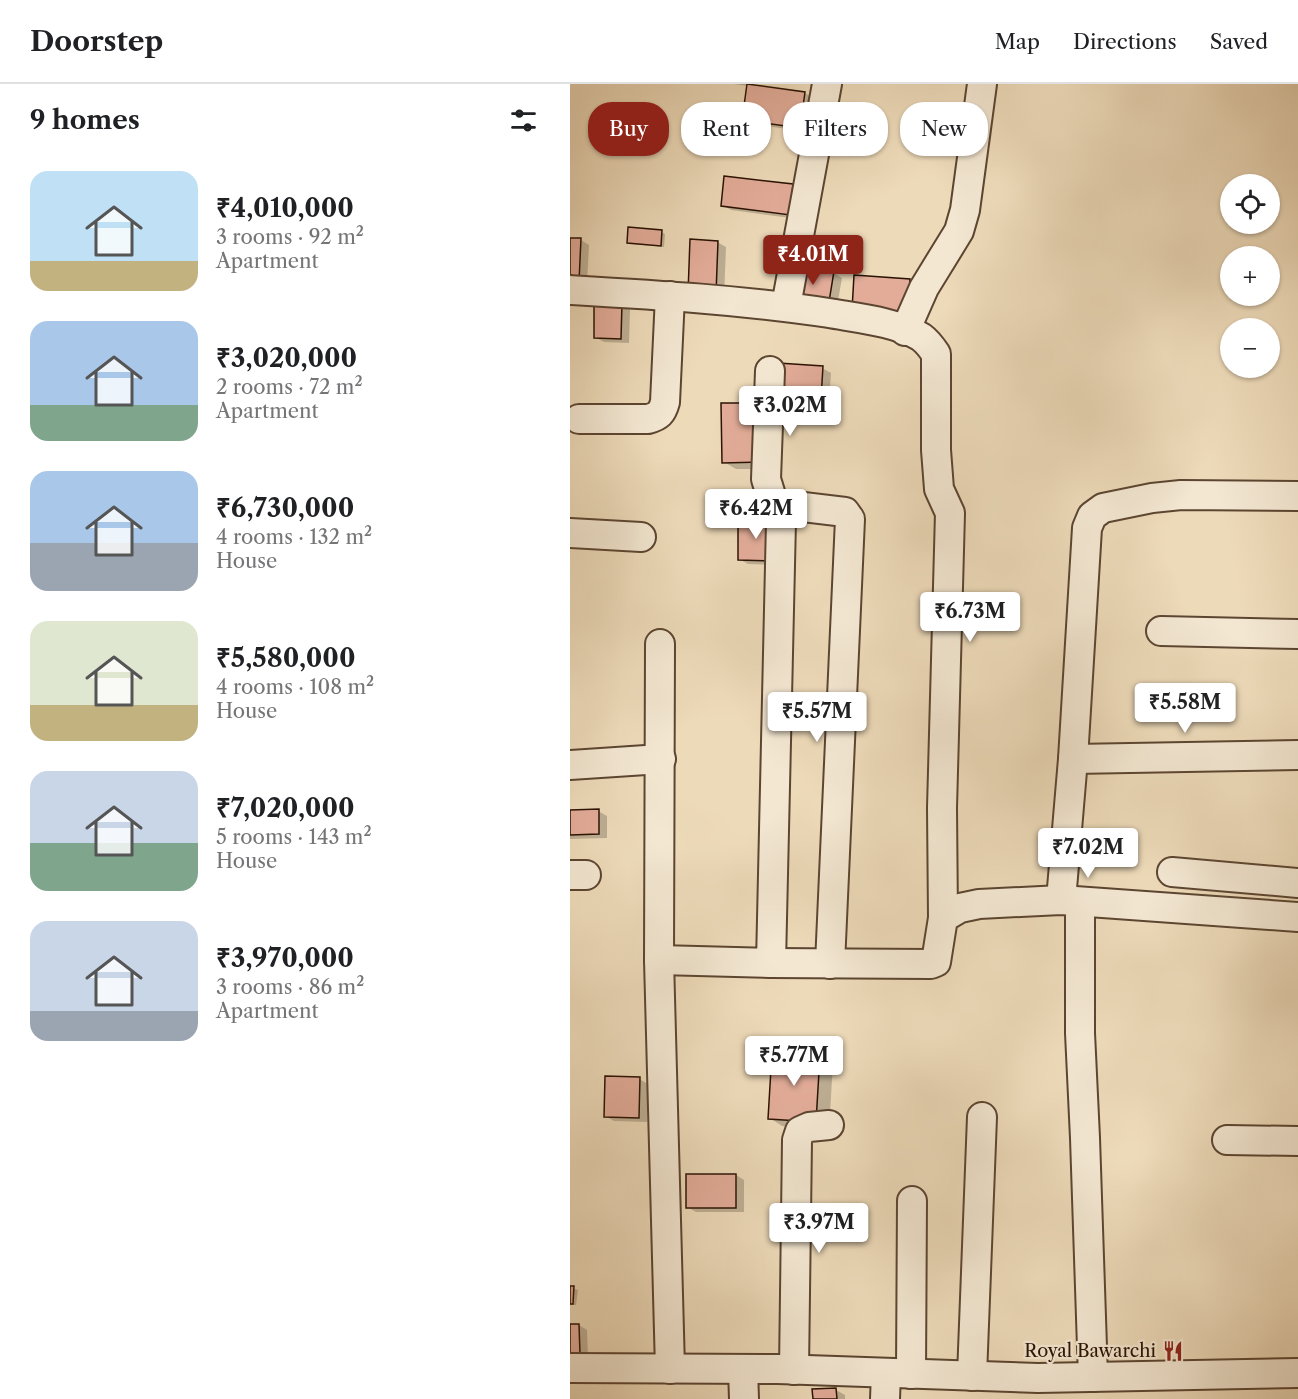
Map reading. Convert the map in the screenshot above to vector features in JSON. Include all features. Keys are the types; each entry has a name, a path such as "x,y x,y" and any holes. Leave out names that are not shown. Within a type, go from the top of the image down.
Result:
{"street":[{"path":"786,306 827,84"},
{"path":"905,331 924,288 959,231 965,210 982,84"},
{"path":"570,290 786,306 860,318 920,336 930,344 936,354 936,450 939,489 950,513 942,808 944,918 939,956 936,962 931,964 659,960"},
{"path":"579,419 648,419 657,416 662,411 665,402 670,296"},
{"path":"770,371 766,479 773,502 782,513"},
{"path":"1093,1377 1086,1149 1071,901 1073,759 1087,528 1092,516 1103,508 1181,495 1298,496"},
{"path":"771,963 782,513 787,507 795,506 845,512 850,519 830,964"},
{"path":"570,533 641,537"},
{"path":"1161,631 1298,634"},
{"path":"660,644 659,960 670,1369"},
{"path":"1073,759 1298,755"},
{"path":"570,765 660,759"},
{"path":"1172,872 1298,883"},
{"path":"944,918 960,908 979,904 1071,901 1298,917"},
{"path":"957,1384 982,1117"},
{"path":"794,1370 797,1140 800,1131 809,1127 829,1125"},
{"path":"1227,1140 1298,1141"},
{"path":"894,1382 912,1201"},
{"path":"570,1368 794,1370 894,1382 957,1384 1038,1378 1093,1377 1180,1387 1298,1374"},
{"path":"743,1369 744,1399"}],"building":[{"path":"747,84 805,92 804,102 783,102 783,126 771,124 771,102 744,102"},
{"path":"724,176 793,184 790,215 721,206"},
{"path":"628,227 662,230 661,246 627,243"},
{"path":"570,238 581,238 579,282 570,281"},
{"path":"690,239 718,241 716,294 688,293"},
{"path":"798,265 834,271 828,308 792,302"},
{"path":"854,275 910,279 908,314 852,310"},
{"path":"594,302 622,303 621,339 594,338"},
{"path":"778,363 823,366 821,399 776,396"},
{"path":"721,403 761,403 762,462 722,463"},
{"path":"738,519 774,519 773,561 738,560"},
{"path":"599,809 599,834 570,835 570,810"},
{"path":"772,1052 820,1055 816,1122 768,1119"},
{"path":"605,1076 640,1077 639,1118 604,1117"},
{"path":"686,1174 736,1174 736,1208 686,1208"},
{"path":"570,1286 574,1286 573,1304 570,1304"},
{"path":"570,1324 579,1324 580,1354 570,1354"},
{"path":"836,1388 837,1399 813,1399 812,1389"}],"place":[{"name":"Royal Bawarchi","path":"1173,1351"}]}
